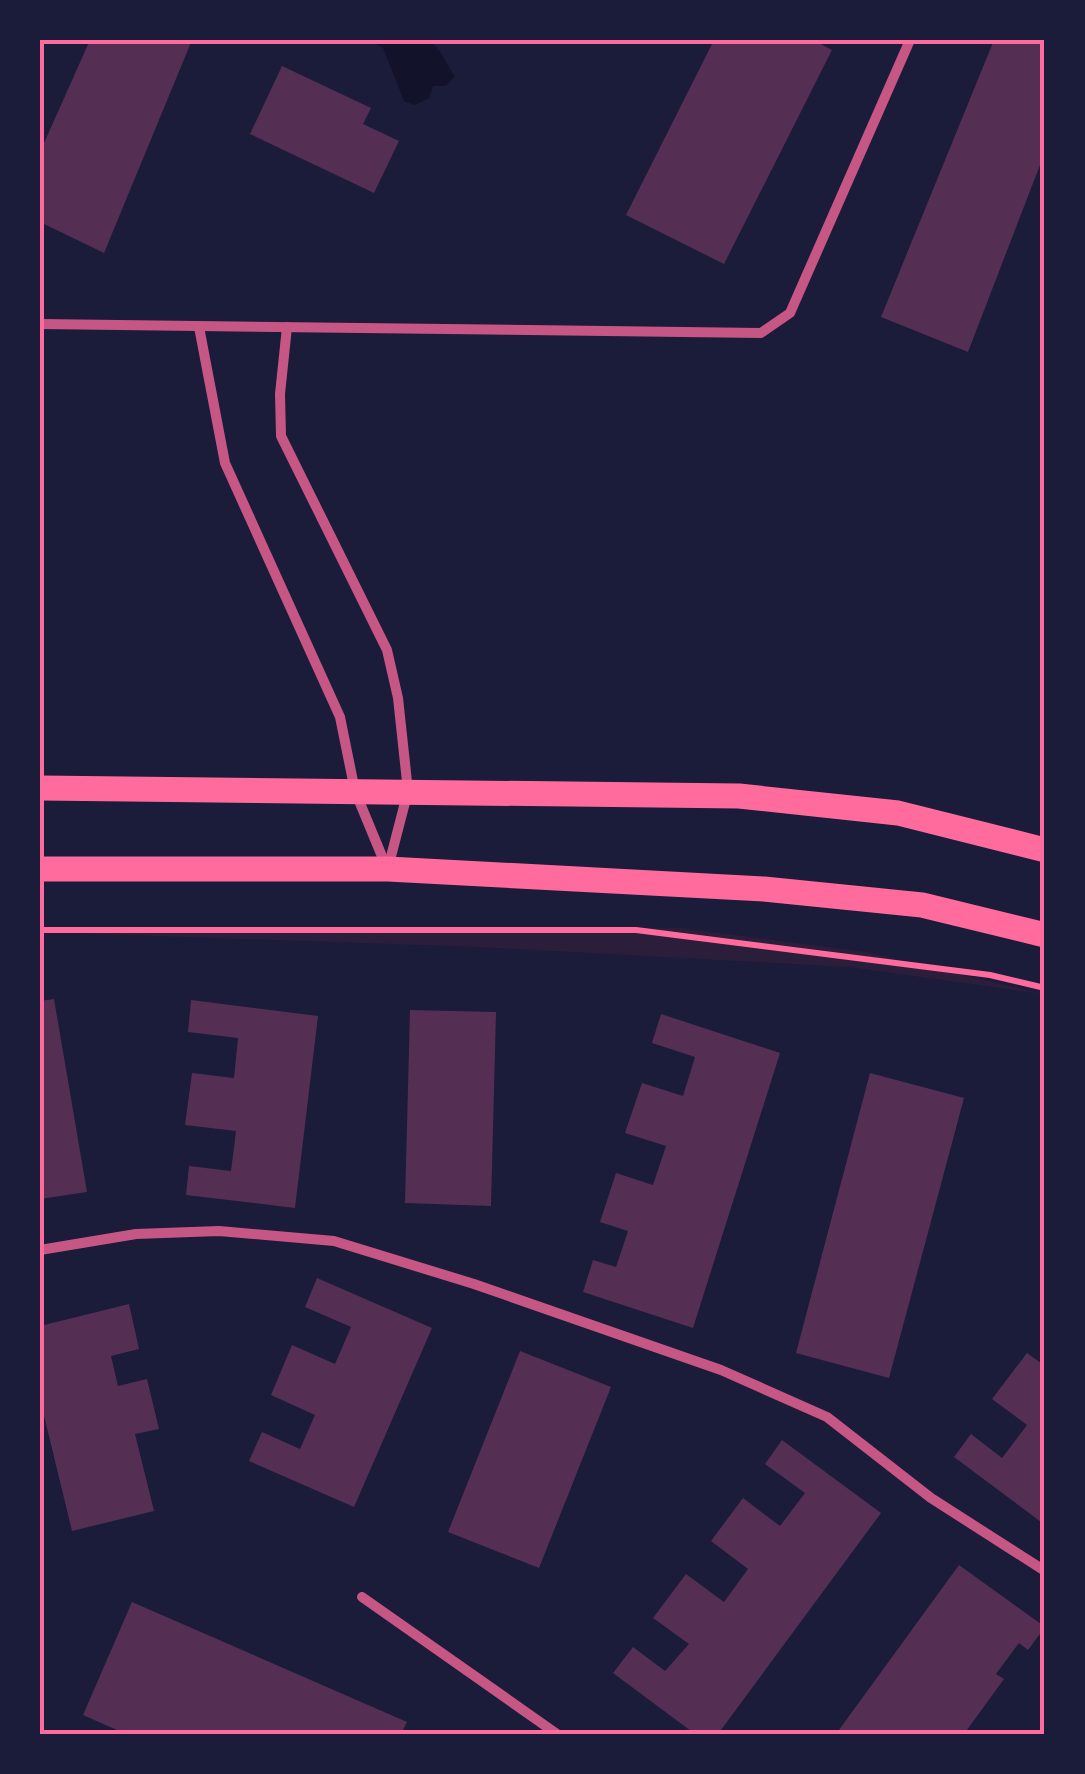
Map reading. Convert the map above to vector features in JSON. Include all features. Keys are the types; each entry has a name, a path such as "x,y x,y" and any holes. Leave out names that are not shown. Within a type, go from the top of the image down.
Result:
{"main road":[{"path":"40,788 739,796 898,814 1045,850"},
{"path":"40,869 388,869 764,888 922,905 1045,935"}],"street":[{"path":"40,324 761,333 790,314 910,40"},
{"path":"200,327 225,464 340,716 356,791 388,869"},
{"path":"286,327 281,436 387,650 408,792 388,869"},
{"path":"40,1250 136,1234 219,1231 334,1241 474,1284 722,1370 828,1418 931,1498 1045,1571"},
{"path":"362,1596 557,1734"}],"path":[{"path":"40,930 636,930 990,975 1045,988"}],"shaded area":[{"path":"369,40 426,41 439,50 455,76 446,86 433,86 429,98 415,105 404,101 383,48"},
{"path":"680,928 866,952 1043,994 849,967 479,947 40,932"}],"building":[{"path":"90,40 192,40 104,253 40,222 40,152"},
{"path":"714,40 813,40 832,50 724,264 626,215"},
{"path":"994,40 1045,41 1045,152 968,352 881,317"},
{"path":"282,66 371,108 363,124 399,141 374,193 250,134"},
{"path":"54,999 87,1192 40,1199 40,1001"},
{"path":"191,1000 318,1016 295,1208 186,1195 189,1166 231,1171 236,1131 185,1125 192,1073 234,1078 238,1038 188,1032"},
{"path":"410,1010 496,1012 491,1206 405,1203"},
{"path":"661,1014 780,1053 693,1328 583,1292 593,1260 616,1267 628,1231 600,1222 616,1173 653,1185 666,1146 625,1133 642,1083 683,1096 695,1057 652,1043"},
{"path":"870,1073 964,1098 889,1378 796,1353"},
{"path":"317,1278 432,1328 354,1507 249,1461 262,1432 300,1449 315,1415 271,1395 292,1345 335,1364 351,1327 305,1307"},
{"path":"129,1304 139,1349 111,1356 118,1386 147,1379 159,1429 135,1434 154,1511 72,1531 40,1399 40,1326"},
{"path":"520,1351 611,1387 539,1568 448,1532"},
{"path":"1027,1353 1045,1366 1045,1525 954,1457 971,1434 1002,1458 1027,1425 992,1399"},
{"path":"782,1440 881,1513 718,1734 695,1734 613,1673 633,1647 665,1671 689,1644 653,1618 686,1574 724,1602 748,1569 711,1541 743,1498 780,1526 805,1493 765,1464"},
{"path":"959,1565 1045,1627 1028,1650 1019,1643 996,1674 1004,1679 964,1734 836,1734"},
{"path":"132,1602 407,1722 401,1734 126,1734 83,1715"}]}
